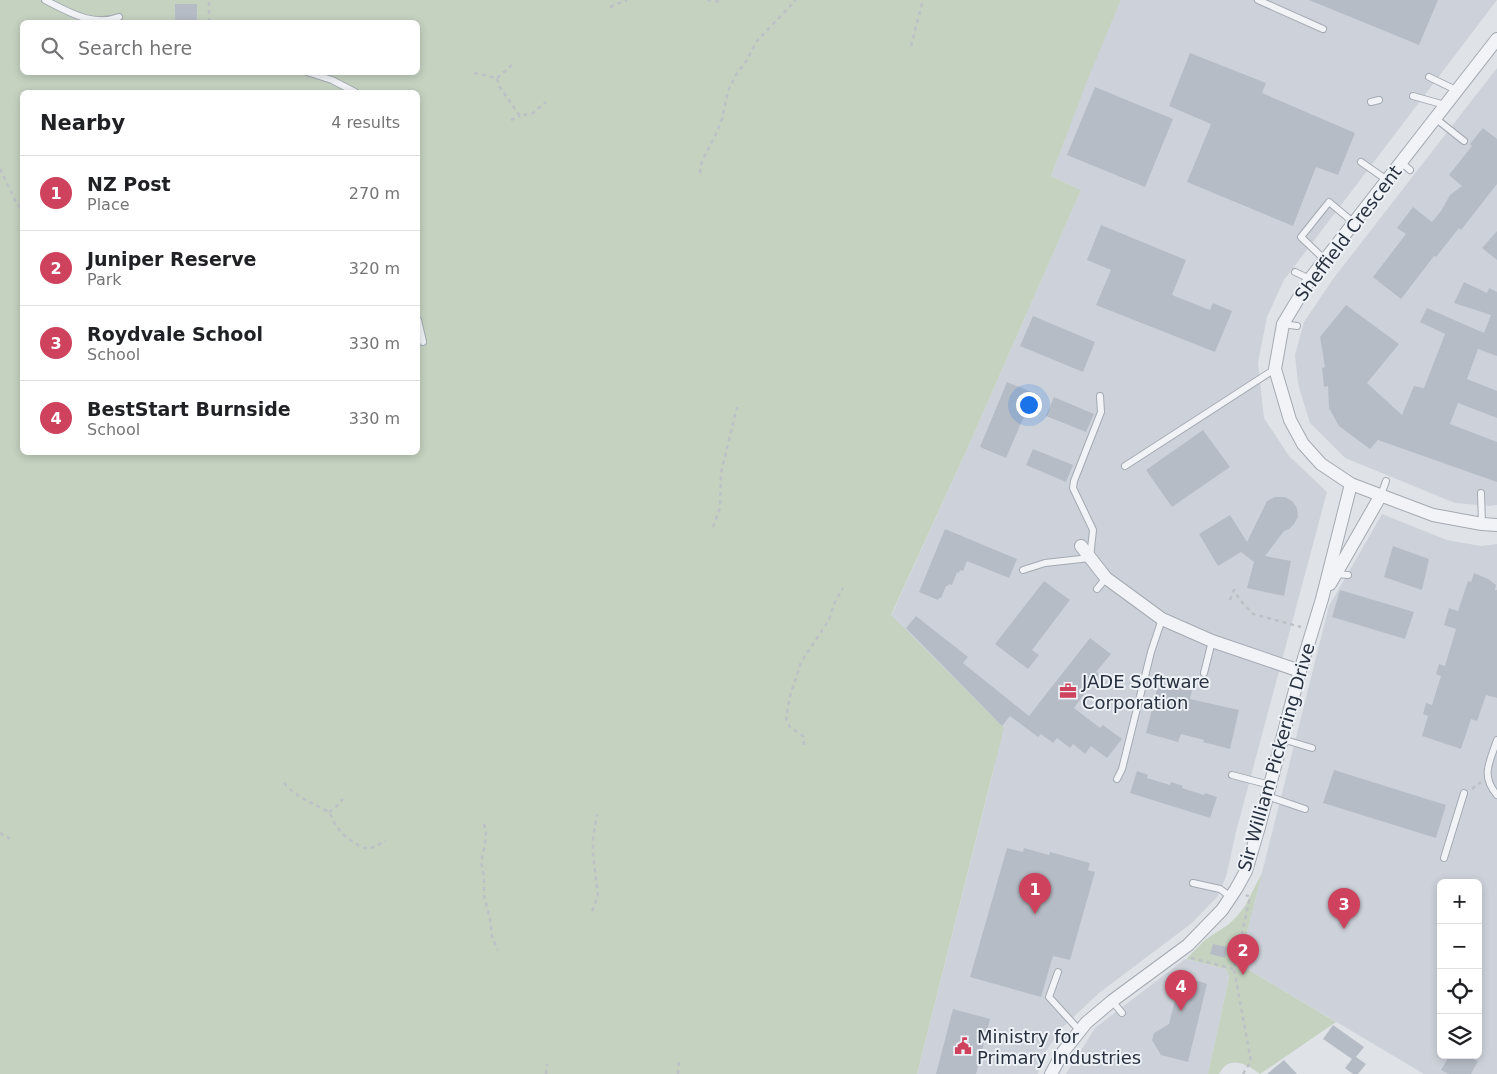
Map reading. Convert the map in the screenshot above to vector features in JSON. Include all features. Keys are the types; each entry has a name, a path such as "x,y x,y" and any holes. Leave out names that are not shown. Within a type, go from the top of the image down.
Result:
{"street":[{"name":"Sheffield Crescent","path":"1497,39 1435,118 1405,166 1387,180 1310,278 1283,324 1275,369 1290,420 1303,444 1322,464 1351,484 1433,515 1497,525"},
{"name":"Sir William Pickering Drive","path":"1051,1074 1060,1057 1079,1030 1112,1001 1188,946 1222,910 1246,871 1300,671 1322,599 1351,484"},
{"name":"Sir William Pickering Drive","path":"1322,599 1342,575 1381,495"},
{"path":"1082,546 1106,578 1162,619 1212,641 1300,671"}],"lane":[{"path":"45,0 75,15 92,20"},
{"path":"1258,0 1323,29"},
{"path":"75,15 77,20"},
{"path":"110,20 119,17"},
{"path":"316,75 332,80 351,90"},
{"path":"1428,77 1456,90"},
{"path":"1412,96 1445,105"},
{"path":"1371,102 1379,100"},
{"path":"1435,118 1464,141"},
{"path":"1361,162 1387,180"},
{"path":"1324,259 1301,237 1329,202 1353,222"},
{"path":"1295,272 1310,278"},
{"path":"1283,324 1297,326"},
{"path":"420,329 423,342"},
{"path":"1125,466 1275,369"},
{"path":"1023,570 1045,563 1090,558 1093,530 1073,488 1083,448 1101,412 1100,396"},
{"path":"1381,495 1386,481"},
{"path":"1481,493 1482,524"},
{"path":"1097,589 1106,578"},
{"path":"1117,778 1122,769 1151,652 1162,619"},
{"path":"1204,673 1212,641"},
{"path":"1282,740 1312,748"},
{"path":"1497,740 1488,768 1487,778 1490,787 1497,795"},
{"path":"1232,775 1305,809"},
{"path":"1444,858 1464,793"},
{"path":"1193,883 1234,893"},
{"path":"1058,972 1049,998 1079,1030"},
{"path":"1112,1001 1122,1013"}],"path":[{"path":"209,0 209,20"},
{"path":"610,6 626,0"},
{"path":"707,0 723,2"},
{"path":"700,174 702,161 717,132 728,91 736,75 747,60 756,42 796,0"},
{"path":"911,46 923,0"},
{"path":"497,78 512,66"},
{"path":"474,72 497,78"},
{"path":"497,78 499,86 520,116"},
{"path":"511,120 533,113 546,102"},
{"path":"0,169 20,207"},
{"path":"713,528 720,508 721,473 737,407"},
{"path":"804,745 804,736 790,727 786,719 790,696 801,662 829,620 834,604 843,588"},
{"path":"1230,600 1234,590 1253,614 1312,630"},
{"path":"1464,793 1483,781"},
{"path":"284,783 300,797 329,812 338,828 358,845 370,849 386,841"},
{"path":"329,812 343,799"},
{"path":"592,911 598,896 593,854 593,838 597,814"},
{"path":"484,824 486,831 485,845 481,862 484,876 484,896 490,918 492,937 498,950"},
{"path":"0,834 10,839"},
{"path":"1234,893 1250,897 1234,969 1251,1061 1243,1074"},
{"path":"1188,957 1234,969"},
{"path":"678,1074 679,1061"},
{"path":"546,1074 547,1064"}],"shaded area":[{"path":"1121,0 1497,0 1284,280 1267,317 1258,363 1264,418 1289,456 1327,492 1236,832 1226,877 1217,897 1192,923 1099,993 1062,1028 1046,1051 1038,1074 917,1074 995,765 891,616 1081,190 1051,176 1091,69"},
{"path":"1497,68 1497,505 1490,506 1455,503 1345,458 1310,423 1298,384 1295,355 1304,322 1333,279"},
{"path":"1382,514 1447,540 1481,546 1497,544 1497,1074 1424,1074 1239,964 1329,606"},
{"path":"1185,959 1226,969 1229,978 1208,1074 1066,1074 1095,1028"}],"green space":[{"path":"0,0 1121,0 1089,76 1051,176 1081,190 968,447 891,615 1004,728 917,1074 0,1074"},
{"path":"1262,873 1239,964 1336,1022 1260,1074 1244,1064 1233,1063 1228,1064 1219,1074 1208,1074 1229,978 1226,969 1186,959 1205,940 1229,924 1238,915 1245,906"}],"building":[{"path":"1309,0 1438,0 1419,45"},
{"path":"175,4 197,4 197,20 175,20"},
{"path":"1190,53 1266,83 1262,93 1355,133 1338,175 1316,167 1293,226 1187,182 1211,124 1169,106"},
{"path":"1095,87 1173,119 1145,187 1067,155"},
{"path":"1483,128 1497,139 1497,184 1461,230 1459,228 1436,257 1434,256 1401,299 1373,277 1406,234 1397,228 1413,207 1432,222 1450,195 1462,186 1449,175 1472,146 1470,144"},
{"path":"1101,225 1186,260 1172,295 1210,310 1213,303 1232,311 1215,352 1096,305 1111,270 1087,260"},
{"path":"1497,231 1497,260 1482,248"},
{"path":"1464,282 1487,293 1489,288 1497,292 1497,356 1478,349 1467,379 1497,391 1497,418 1458,403 1450,424 1497,442 1497,482 1378,440 1370,449 1339,426 1329,408 1328,386 1324,387 1322,368 1325,367 1320,337 1346,305 1399,344 1367,383 1402,415 1414,386 1424,388 1445,334 1420,322 1427,308 1484,333 1491,315 1454,303"},
{"path":"1033,316 1095,342 1083,372 1020,346"},
{"path":"1007,382 1034,393 1006,458 980,447"},
{"path":"1054,397 1094,414 1086,432 1046,416"},
{"path":"1203,430 1230,467 1172,507 1146,470"},
{"path":"1033,449 1073,465 1066,482 1026,465"},
{"path":"1275,497 1285,497 1292,501 1297,508 1298,517 1289,529 1284,531 1265,556 1291,561 1284,596 1247,588 1254,562 1241,552 1218,566 1199,534 1230,515 1247,542 1267,501"},
{"path":"945,529 1017,559 1009,578 967,561 963,571 957,572 952,585 946,586 941,598 938,600 919,592"},
{"path":"1393,546 1429,559 1422,590 1384,577"},
{"path":"1474,573 1488,579 1496,585 1495,590 1497,590 1497,698 1486,695 1477,721 1471,719 1461,749 1422,736 1428,716 1423,714 1426,703 1432,705 1441,676 1436,674 1439,664 1445,666 1456,629 1444,625 1449,608 1458,611 1468,581 1471,582"},
{"path":"1044,581 1070,600 1032,650 1039,655 1028,669 995,644"},
{"path":"1340,590 1414,612 1405,639 1332,617"},
{"name":"JADE Software Corporation","path":"916,616 968,657 963,663 1029,716 1090,638 1111,654 1096,672 1099,674 1074,708 1100,728 1103,725 1122,739 1107,758 1091,746 1085,754 1073,744 1070,748 1057,738 1053,743 1041,734 1038,737 1010,716 1002,726 906,628"},
{"path":"1159,682 1192,690 1190,699 1239,710 1230,749 1181,734 1178,742 1146,733"},
{"path":"1334,770 1446,805 1436,838 1323,803"},
{"path":"1137,771 1148,775 1147,778 1170,785 1171,782 1183,786 1182,788 1217,797 1210,818 1130,793"},
{"path":"1007,848 1023,852 1024,848 1049,855 1050,852 1090,863 1088,870 1095,872 1070,960 1053,956 1041,997 970,977"},
{"path":"1213,944 1227,947 1225,958 1210,954"},
{"path":"1180,980 1194,984 1195,980 1207,984 1188,1062 1161,1055 1152,1040 1154,1033 1169,1024"},
{"name":"Ministry for Primary Industries","path":"953,1009 990,1019 976,1074 936,1074"},
{"path":"1333,1025 1364,1047 1356,1057 1366,1064 1358,1074 1353,1074 1345,1068 1352,1059 1323,1039"},
{"path":"1448,1059 1473,1059 1478,1061 1471,1074 1449,1074 1441,1070"},
{"path":"1284,1060 1297,1074 1267,1074"}],"place":[{"name":"JADE Software Corporation","path":"1068,691"},
{"name":"NZ Post","path":"1035,914"},
{"name":"Roydvale School","path":"1344,929"},
{"name":"Juniper Reserve","path":"1243,975"},
{"name":"BestStart Burnside","path":"1181,1011"},
{"name":"Ministry for Primary Industries","path":"963,1046"}]}
